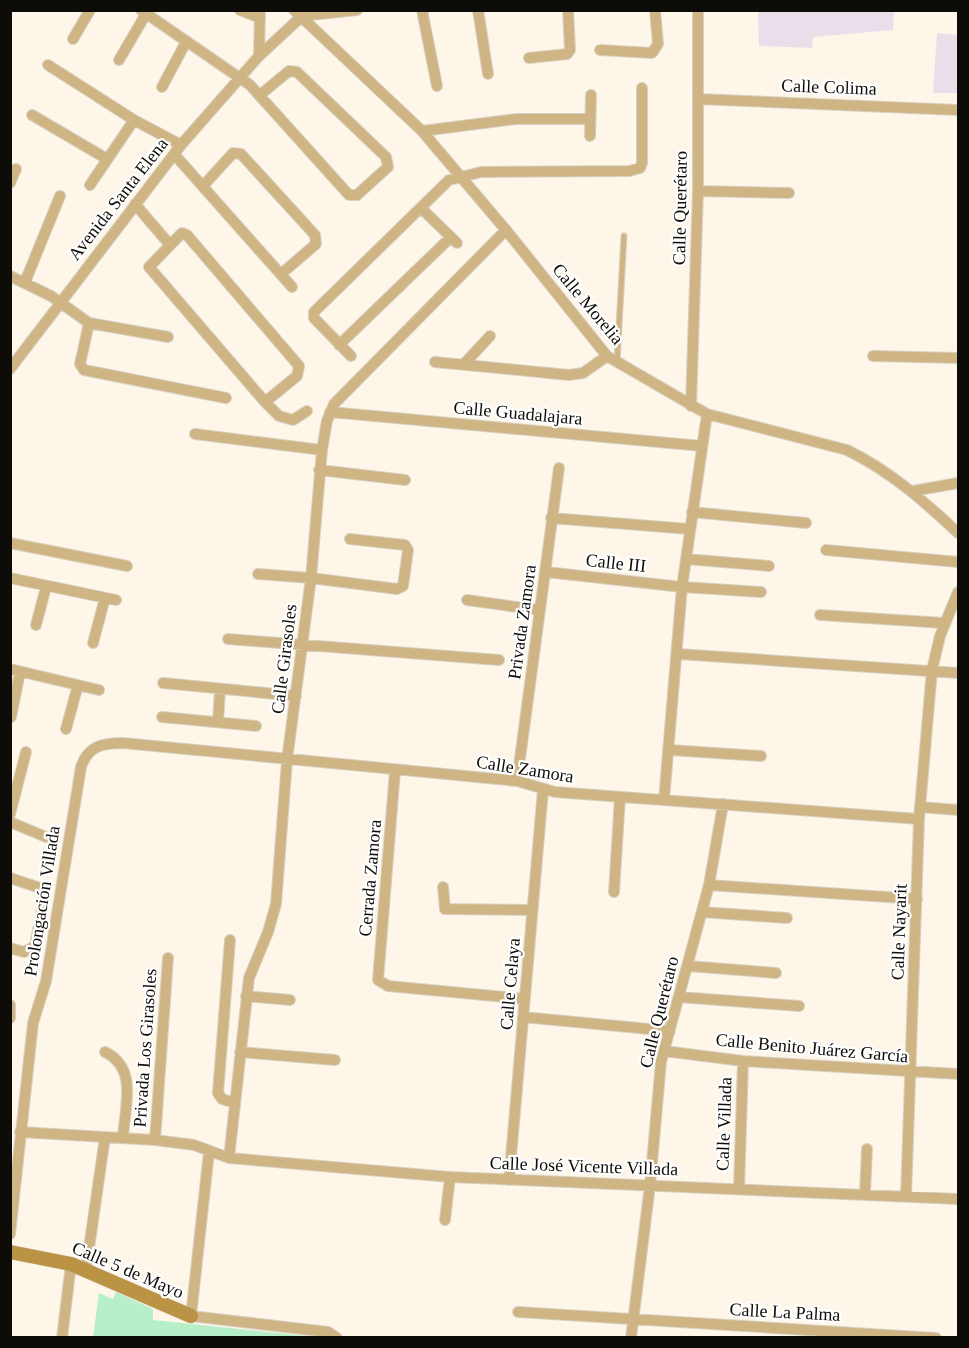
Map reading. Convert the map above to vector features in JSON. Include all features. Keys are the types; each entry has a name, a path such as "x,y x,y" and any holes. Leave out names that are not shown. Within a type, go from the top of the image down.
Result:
{"street":[{"path":"73,39 90,10"},
{"path":"240,10 260,14 259,56"},
{"path":"298,13 357,10"},
{"path":"422,10 437,86"},
{"path":"478,10 488,74"},
{"path":"530,58 567,54 572,45 568,10"},
{"path":"600,50 652,53 658,44 655,10"},
{"name":"Calle Querétaro","path":"691,406 698,190 698,10"},
{"path":"119,60 143,12 240,76 260,95 349,195 357,195 388,167 386,157 297,72 289,71 260,95"},
{"name":"Avenida Santa Elena","path":"10,369 178,149 240,76 298,13"},
{"name":"Calle Morelia","path":"298,13 422,131 506,230 607,356 707,414 847,450 913,491 958,533"},
{"path":"162,87 186,42"},
{"path":"48,65 178,149 203,186 292,287"},
{"path":"351,356 314,318 314,312 449,180 460,175 481,172 628,171 640,168 642,163 642,88"},
{"path":"590,136 591,95"},
{"name":"Calle Colima","path":"698,99 958,110"},
{"path":"32,115 107,159"},
{"path":"422,131 516,119 590,119"},
{"path":"90,185 134,120"},
{"path":"203,186 233,153 241,154 315,235 316,244 281,274"},
{"path":"10,183 16,170"},
{"path":"698,190 789,193"},
{"path":"25,282 60,196"},
{"path":"135,204 170,245"},
{"path":"339,345 454,240 421,208"},
{"name":"Calle Girasoles","path":"229,1158 246,996 254,963 268,932 276,904 287,760 311,578 322,450 330,412 334,404 506,230"},
{"path":"265,402 297,376 299,366 187,234 182,233 149,267 265,402 276,414 286,419 298,418 307,411"},
{"path":"10,276 25,282 89,323 168,337"},
{"path":"89,323 80,364 84,370 226,398"},
{"path":"465,363 490,336"},
{"path":"435,362 576,375 584,373 607,356"},
{"path":"873,356 958,358"},
{"name":"Calle Guadalajara","path":"330,412 702,446"},
{"path":"664,800 682,587 707,414"},
{"path":"195,434 322,450"},
{"name":"Privada Zamora","path":"517,781 559,468"},
{"path":"320,470 405,480"},
{"path":"913,491 958,483"},
{"path":"692,512 806,523"},
{"path":"551,518 689,529"},
{"path":"258,574 397,589 404,586 408,550 405,545 350,539"},
{"path":"10,543 127,566"},
{"path":"826,550 958,562"},
{"path":"686,559 770,566"},
{"name":"Calle III","path":"546,572 682,587 761,592"},
{"path":"10,578 111,599 93,643"},
{"path":"36,625 46,587"},
{"name":"Calle Nayarit","path":"906,1196 920,807 932,670 944,623 958,592"},
{"path":"467,600 539,610"},
{"path":"820,615 944,623"},
{"path":"228,639 499,660"},
{"path":"678,654 958,673"},
{"path":"11,717 16,670 99,690"},
{"path":"163,683 296,696"},
{"path":"66,729 78,685"},
{"path":"218,722 220,689"},
{"path":"162,717 256,726"},
{"name":"Calle Zamora","path":"91,748 123,743 517,781 543,790 919,819"},
{"name":"Prolongación Villada","path":"10,1234 33,1023 46,981 81,767 84,756 91,748"},
{"path":"670,750 760,756"},
{"path":"10,814 26,752"},
{"name":"Cerrada Zamora","path":"395,771 378,980 383,985 525,999"},
{"name":"Calle Celaya","path":"509,1180 543,790"},
{"path":"614,892 620,797"},
{"name":"Calle Querétaro","path":"631,1338 650,1185 659,1075 709,885 723,804"},
{"path":"920,807 958,810"},
{"path":"10,822 46,837"},
{"path":"10,878 38,887 45,895 35,946 24,952 10,948"},
{"path":"709,885 917,899"},
{"path":"444,887 445,909 532,910"},
{"path":"702,912 787,918"},
{"path":"230,940 218,1093 219,1098 235,1103"},
{"name":"Privada Los Girasoles","path":"155,1140 168,958"},
{"path":"688,966 776,973"},
{"path":"246,996 290,1000"},
{"path":"679,997 799,1006"},
{"path":"10,1005 10,1018"},
{"path":"524,1017 670,1031"},
{"name":"Calle Benito Juárez García","path":"664,1051 743,1061 911,1073 958,1074"},
{"path":"105,1052 119,1061 127,1077 123,1137"},
{"path":"240,1052 335,1060"},
{"name":"Calle Villada","path":"739,1189 743,1061"},
{"path":"20,1132 155,1140 194,1145 209,1152 191,1316"},
{"path":"86,1269 105,1137"},
{"path":"865,1193 867,1149"},
{"name":"Calle José Vicente Villada","path":"209,1152 229,1158 450,1177 865,1193 958,1199"},
{"path":"445,1220 450,1177"},
{"name":"Calle 5 de Mayo","path":"10,1252 86,1269 191,1316 328,1332 337,1338"},
{"path":"62,1338 71,1264"},
{"name":"Calle La Palma","path":"518,1312 936,1338"}],"lane":[{"path":"617,362 624,236"}],"green space":[{"path":"116,1292 153,1309 153,1320 317,1337 93,1337 99,1293 113,1299"}],"building":[{"path":"758,10 894,10 893,30 813,37 812,48 759,46"},
{"path":"937,33 958,35 958,93 933,93"}]}
